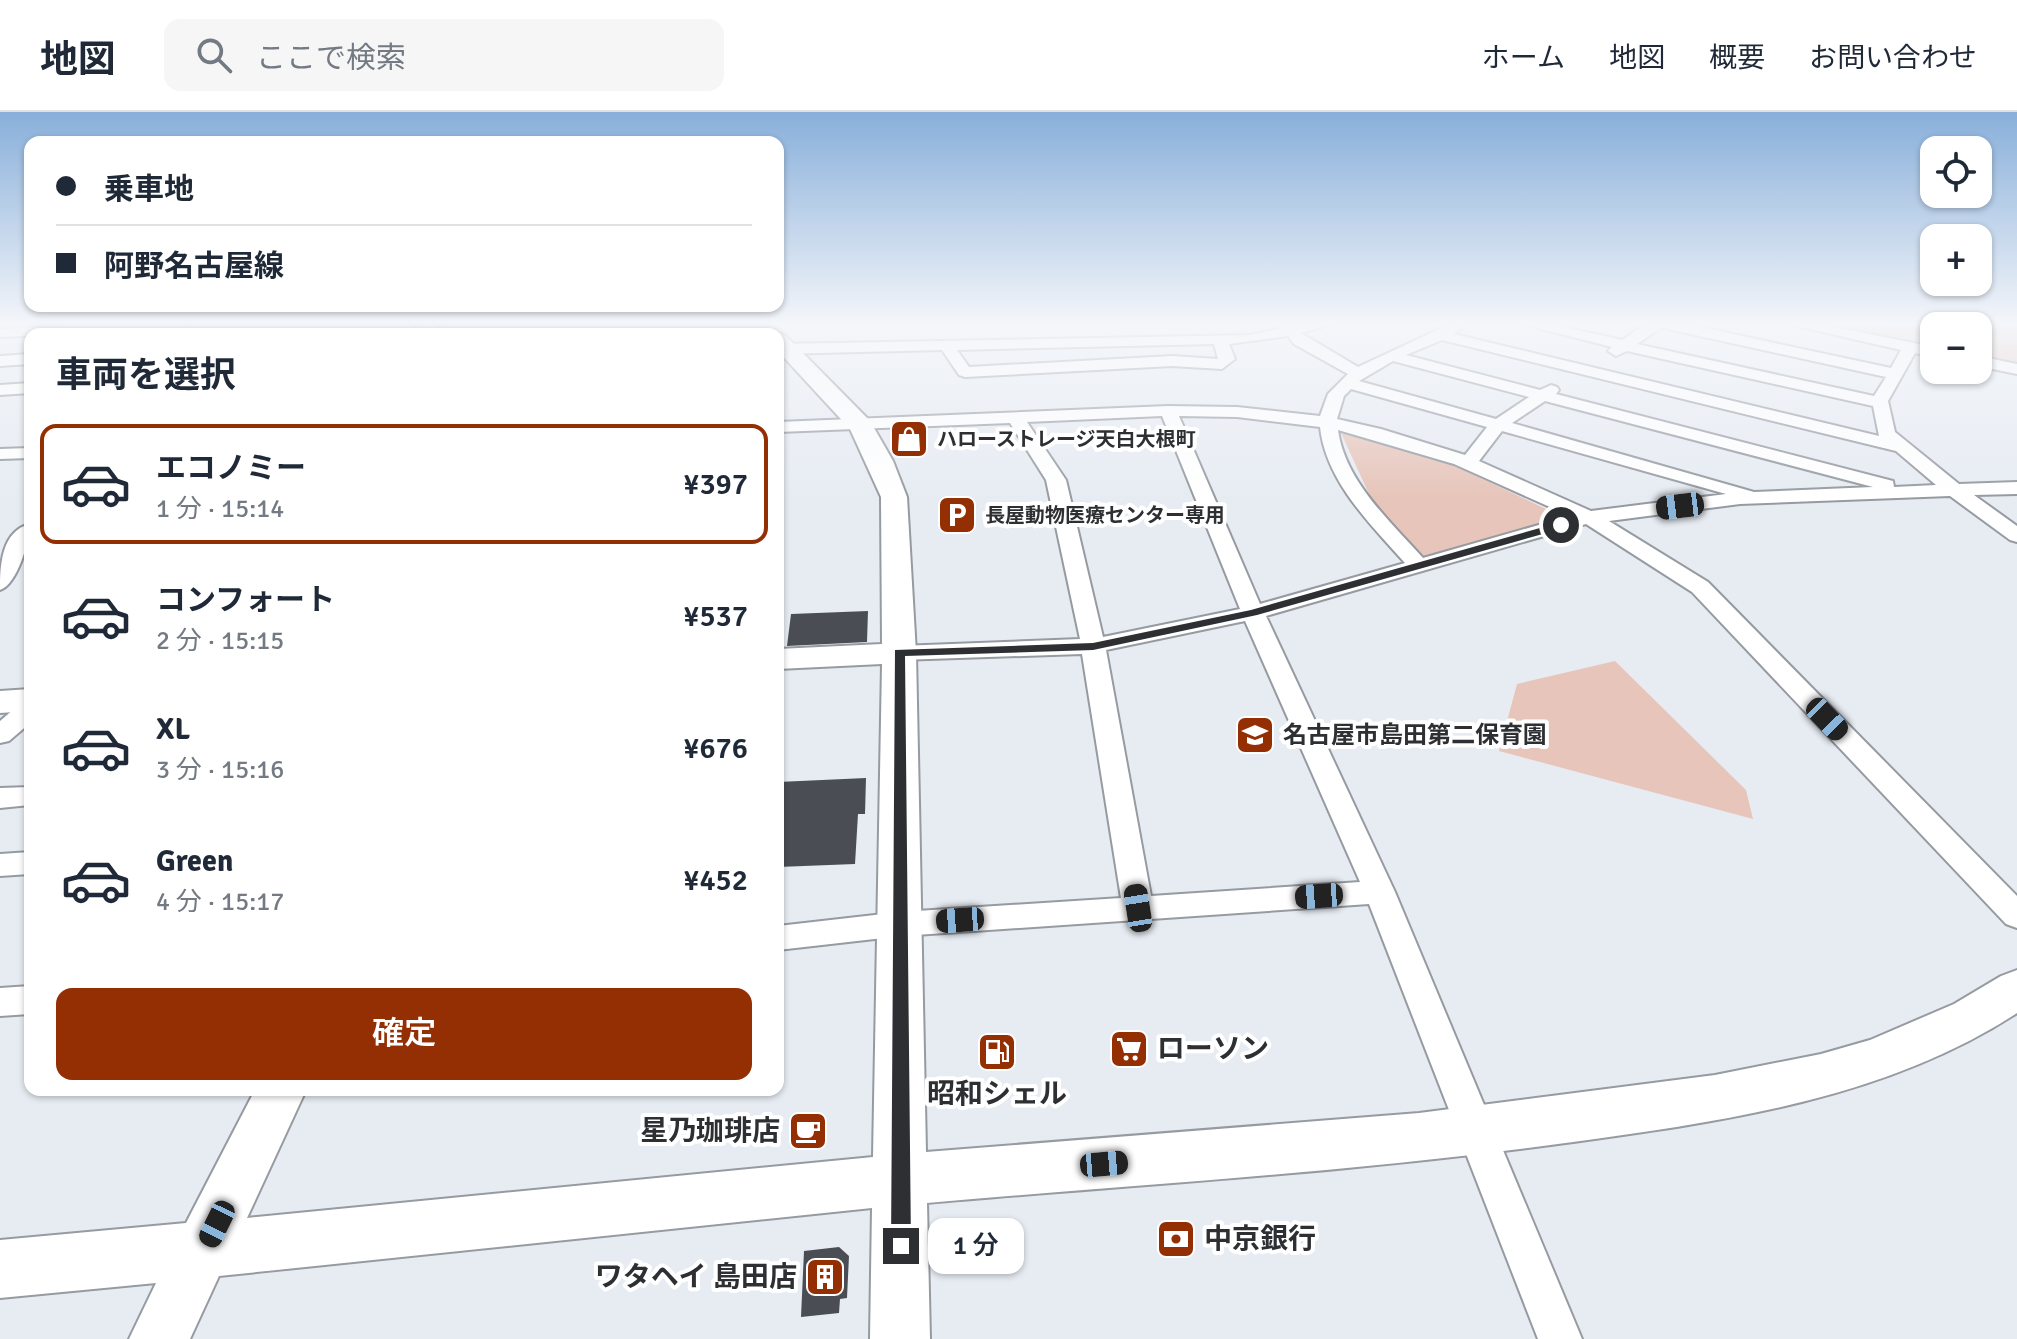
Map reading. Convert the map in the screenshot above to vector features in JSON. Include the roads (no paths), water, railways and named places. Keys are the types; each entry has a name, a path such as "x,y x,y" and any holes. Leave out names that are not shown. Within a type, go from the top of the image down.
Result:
{"street":[{"path":"818,382 861,426 880,461 894,497 899,653 901,924 900,1339"},
{"path":"1349,382 1332,402 1325,422 1343,473 1371,512 1419,566"},
{"path":"1366,382 1498,425 1761,497"},
{"path":"1492,382 1914,492"},
{"path":"1468,463 1498,425 1563,382"},
{"path":"1636,382 1903,447"},
{"path":"1788,382 1881,403"},
{"path":"1892,382 1881,403 1887,434 1955,491 2017,536"},
{"path":"0,390 24,388"},
{"path":"784,427 1168,411 1237,412 1325,422 1417,445 1468,463 1589,517 1700,587 2017,916"},
{"path":"1168,411 1253,613 1380,892 1560,1339"},
{"path":"1016,418 1056,480 1093,646 1138,908"},
{"path":"0,454 24,453"},
{"path":"784,659 1093,646 1253,613 1589,517 1761,497 2017,488"},
{"path":"0,583 15,540"},
{"path":"0,702 24,700"},
{"path":"0,735 24,714"},
{"path":"0,798 24,796"},
{"path":"0,865 24,863"},
{"path":"784,937 901,924 1380,892"},
{"path":"0,1269 901,1180 1476,1133 1757,1092 1890,1056 1988,1010 2017,989"},
{"path":"0,1002 24,1000"},
{"path":"159,1339 278,1096"}],"place":[{"name":"ハローストレージ天白大根町","path":"909,439"},
{"name":"長屋動物医療センター専用","path":"957,515"},
{"name":"名古屋市島田第二保育園","path":"1255,735"},
{"name":"ローソン","path":"1129,1049"},
{"name":"昭和シェル","path":"997,1052"},
{"name":"星乃珈琲店","path":"808,1131"},
{"name":"中京銀行","path":"1176,1239"},
{"name":"ワタヘイ 島田店","path":"825,1277"}]}
